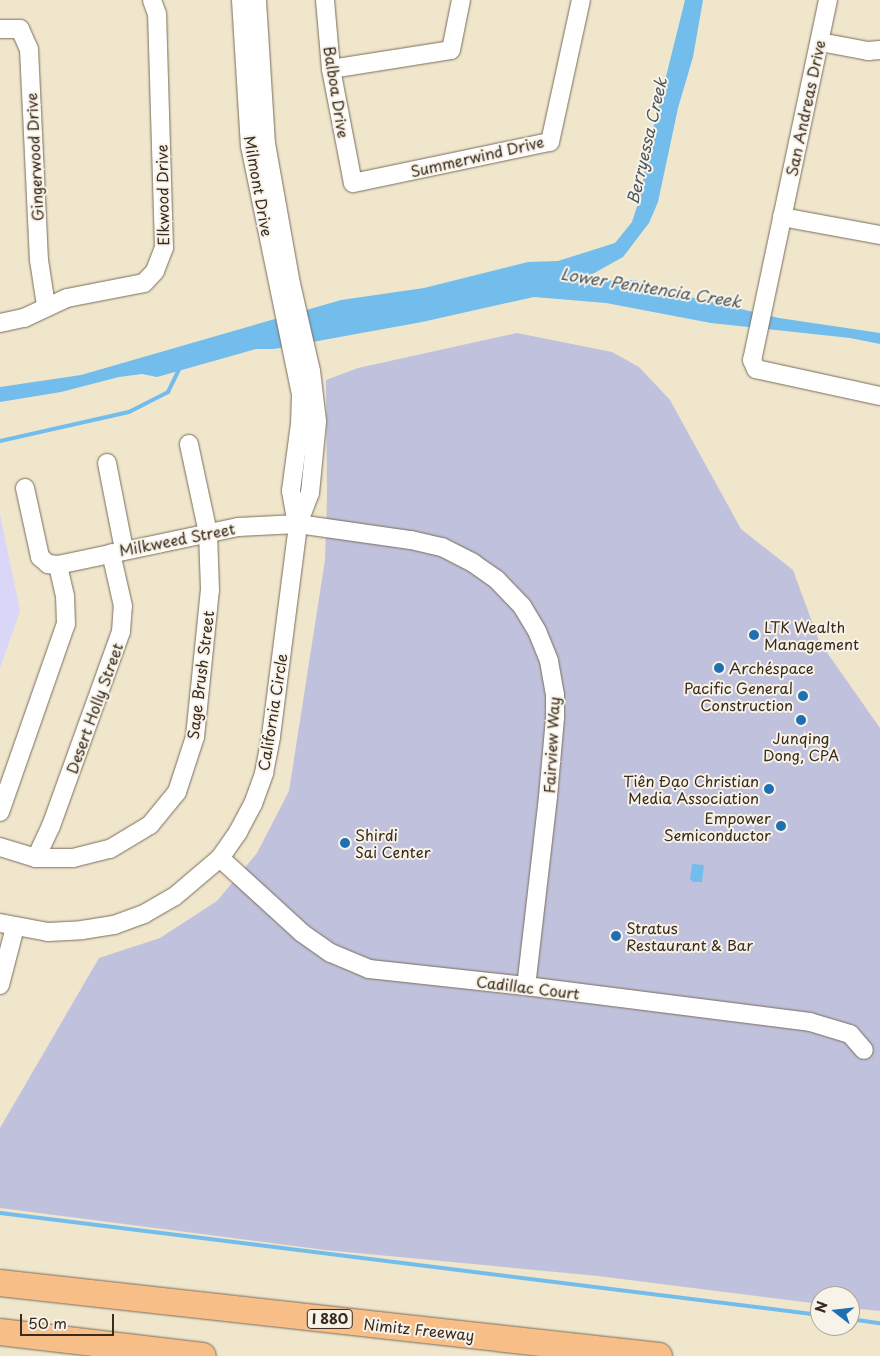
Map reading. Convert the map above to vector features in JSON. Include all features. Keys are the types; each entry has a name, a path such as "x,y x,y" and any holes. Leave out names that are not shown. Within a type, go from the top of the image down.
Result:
{"highway":[{"name":"Nimitz Freeway","path":"0,1283 660,1356"},
{"path":"0,1332 203,1356"}],"street":[{"name":"Elkwood Drive","path":"0,323 24,318 46,306 67,298 144,283 156,271 164,248 157,14 152,0"},
{"name":"Milmont Drive","path":"240,0 250,146 286,289 303,368"},
{"name":"Milmont Drive","path":"257,0 266,144 286,289"},
{"name":"Balboa Drive","path":"325,0 331,69 353,183"},
{"path":"331,69 451,50 461,0"},
{"name":"Summerwind Drive","path":"353,183 550,142 580,0"},
{"name":"San Andreas Drive","path":"828,0 752,360 756,369 880,396"},
{"name":"Gingerwood Drive","path":"0,29 20,29 30,49 39,260 46,306"},
{"path":"820,42 868,51 880,50"},
{"path":"782,217 880,236"},
{"name":"California Circle","path":"8,925 48,932 82,930 114,925 144,914 174,897 220,858 238,832 253,804 264,773 271,736 298,524 310,493 315,452 317,413 303,368"},
{"name":"Sage Brush Street","path":"0,846 36,858 73,858 110,849 150,825 177,792 195,737 210,590 208,533 188,444"},
{"name":"Desert Holly Street","path":"36,858 51,826 121,632 123,606 107,463"},
{"path":"0,812 66,624 65,596 58,565 48,564 40,557 25,488"},
{"name":"Milkweed Street","path":"58,565 238,526 298,524"},
{"name":"Fairview Way","path":"298,524 410,540 442,548 473,563 497,580 522,606 537,632 549,661 555,695 556,718 526,986"},
{"name":"Cadillac Court","path":"220,858 302,933 348,962 390,973 526,986 810,1022 850,1034 864,1050"},
{"path":"0,985 8,925"}],"shaded area":[{"path":"517,333 612,352 639,367 670,400 741,529 793,570 819,641 880,728 880,1311 860,1309 860,1286 810,1286 810,1303 598,1276 325,1250 0,1208 0,1128 99,958 160,938 217,901 257,853 289,791 325,560 327,498 326,380 358,368"},
{"path":"0,514 20,611 0,668"}],"water":[{"path":"685,0 703,0 693,57 678,108 658,202 649,223 623,257 580,281 635,280 653,288 779,318 880,333 880,344 850,338 711,323 606,303 534,297 422,322 274,349 256,349 157,377 142,374 119,377 61,392 0,402 0,387 81,375 341,300 424,288 528,262 558,261 615,243 632,222 639,200 653,129"},
{"path":"692,864 704,865 702,882 693,882 690,879"}],"waterway":[{"name":"Lower Penitencia Creek","path":"0,441 129,412 168,392 180,367"},
{"path":"0,1213 810,1314"},
{"path":"860,1320 880,1323"}],"place":[{"name":"LTK Wealth Management","path":"754,635"},
{"name":"Archéspace","path":"719,668"},
{"name":"Pacific General Construction","path":"803,696"},
{"name":"Junqing Dong, CPA","path":"801,720"},
{"name":"Tiên Đạo Christian Media Association","path":"769,789"},
{"name":"Empower Semiconductor","path":"781,826"},
{"name":"Shirdi Sai Center","path":"345,843"},
{"name":"Stratus Restaurant & Bar","path":"616,936"}],"water label":[{"name":"Berryessa Creek","path":"646,141"}]}
